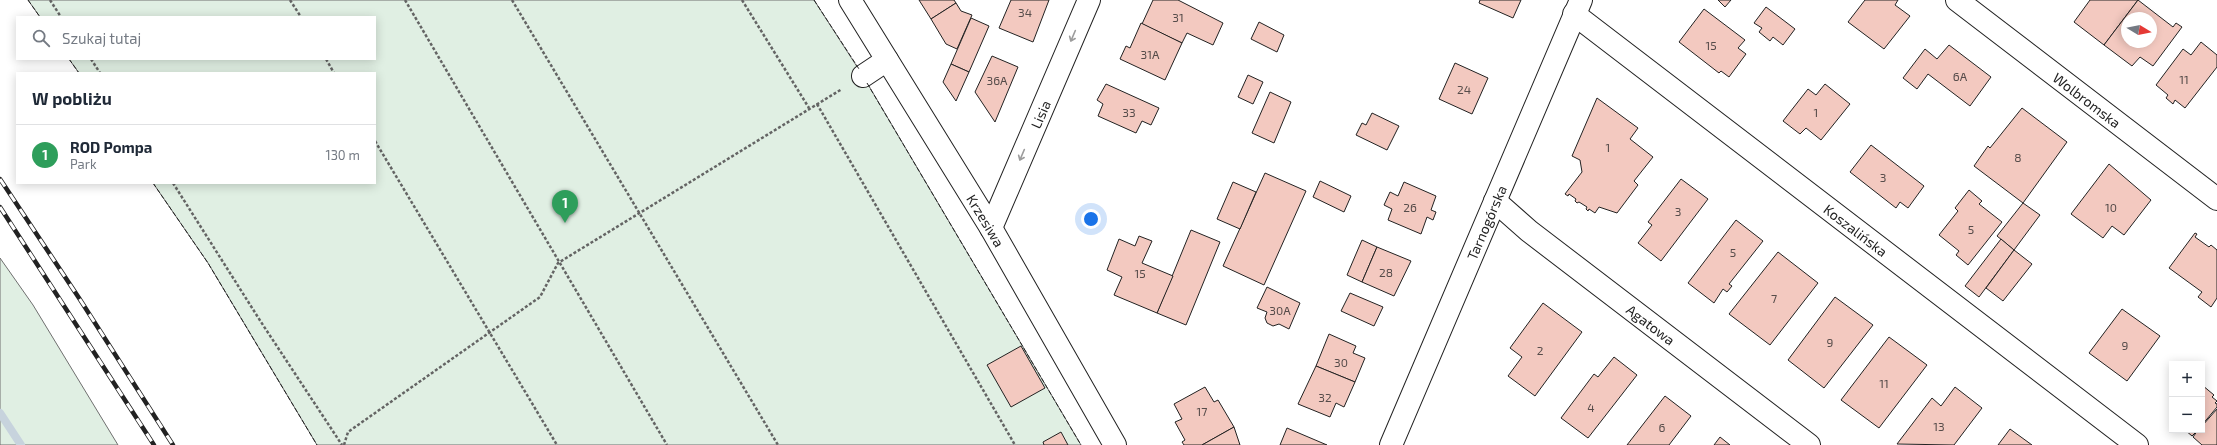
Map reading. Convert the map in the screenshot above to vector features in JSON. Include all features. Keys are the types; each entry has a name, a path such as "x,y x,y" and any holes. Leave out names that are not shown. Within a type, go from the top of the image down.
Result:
{"street":[{"name":"Krzesiwa","path":"850,0 991,228 1115,445"},
{"name":"Lisia","path":"991,228 1089,0"},
{"name":"Wolbromska","path":"1957,0 2217,199"},
{"name":"Tarnogórska","path":"1391,445 1578,7"},
{"name":"Koszalińska","path":"1578,7 2137,445"},
{"path":"863,76 887,60"},
{"name":"Agatowa","path":"1495,201 1529,231 1809,445"}],"path":[{"path":"50,0 61,16"},
{"path":"290,0 299,16"},
{"path":"405,0 558,263 667,445"},
{"path":"512,0 778,445"},
{"path":"742,0 809,108"},
{"path":"91,60 99,72"},
{"path":"327,60 333,72"},
{"path":"343,445 348,432 540,297 558,263 863,76"},
{"path":"817,104 1014,445"},
{"path":"376,143 557,445"},
{"path":"174,184 261,322 343,445"}],"green space":[{"path":"28,0 814,0 863,76 1081,445 317,445 208,263 154,184 376,184 376,72 78,72 70,60 376,60 376,16 39,16"},
{"path":"0,258 33,305 118,445 0,445"}],"building":[{"path":"919,0 954,0 956,3 931,19"},
{"path":"1011,0 1049,0 1033,42 999,28"},
{"path":"1153,0 1178,0 1223,23 1213,45 1187,33 1182,43 1142,24"},
{"path":"1480,0 1521,0 1513,18 1479,3"},
{"path":"1718,0 1731,0 1725,7"},
{"path":"1865,0 1898,0 1895,5 1910,16 1884,49 1848,22"},
{"path":"2090,0 2138,0 2129,12 2121,12 2121,22 2104,45 2074,22"},
{"path":"2138,0 2154,12 2129,12"},
{"path":"956,3 961,11 972,15 957,49 946,44 931,19"},
{"path":"1766,7 1795,29 1783,45 1773,37 1770,41 1759,32 1762,28 1754,23"},
{"path":"1704,9 1745,40 1738,48 1746,54 1729,77 1721,71 1719,73 1679,42"},
{"path":"2157,15 2173,27 2176,23 2182,27 2153,66 2140,57 2132,66 2104,45 2121,22 2121,48 2157,48"},
{"path":"971,18 989,26 969,72 951,64"},
{"path":"1259,22 1284,35 1277,52 1251,39"},
{"path":"1141,23 1182,43 1165,80 1120,59 1126,46 1130,48"},
{"path":"2201,42 2217,55 2217,67 2185,108 2175,100 2173,104 2166,98 2168,95 2156,85 2183,49 2191,55"},
{"path":"1949,45 1991,77 1970,106 1928,74 1917,89 1903,78 1925,49 1937,59"},
{"path":"992,56 1018,67 995,122 975,92"},
{"path":"1455,63 1488,78 1472,114 1439,99"},
{"path":"951,64 969,72 956,101 943,82"},
{"path":"1248,75 1263,82 1253,104 1238,97"},
{"path":"1106,84 1159,108 1151,125 1142,121 1136,133 1098,116 1103,104 1097,100"},
{"path":"1825,84 1850,104 1821,140 1806,128 1800,134 1783,121 1808,89 1816,95"},
{"path":"1270,92 1291,102 1274,143 1252,133"},
{"path":"1597,98 1638,128 1630,139 1653,157 1634,181 1638,185 1617,213 1599,207 1595,213 1589,209 1588,211 1586,209 1587,207 1579,202 1577,203 1575,201 1576,199 1569,194 1568,196 1565,194 1582,172 1580,160 1572,156"},
{"path":"2022,108 2067,142 2023,203 1974,166 1988,146 1990,148"},
{"path":"1372,113 1399,126 1387,150 1356,135 1362,123 1366,125"},
{"path":"1871,145 1924,186 1908,208 1900,202 1896,208 1850,172"},
{"path":"2109,164 2151,200 2124,235 2112,226 2103,238 2071,214"},
{"path":"1265,173 1306,191 1264,285 1223,266"},
{"path":"1681,179 1708,199 1661,261 1638,243 1652,225 1648,222"},
{"path":"1320,181 1351,196 1344,212 1313,197"},
{"path":"1233,182 1256,192 1240,229 1217,219"},
{"path":"1404,182 1436,196 1431,210 1436,212 1433,220 1427,217 1421,234 1388,220 1392,209 1384,205 1390,192 1398,196"},
{"path":"1969,190 1982,201 1979,204 2002,222 1968,265 1956,255 1959,251 1939,235 1958,211 1955,208"},
{"path":"2023,203 2040,215 2014,250 1997,236"},
{"path":"1736,220 1763,241 1729,284 1732,286 1727,292 1723,289 1714,303 1688,283"},
{"path":"1191,230 1220,242 1186,325 1157,313"},
{"path":"2195,233 2197,234 2195,237 2209,247 2211,245 2217,250 2217,298 2211,307 2198,297 2202,292 2169,268"},
{"path":"1139,236 1152,241 1142,263 1173,276 1157,313 1114,295 1122,277 1107,270 1119,239 1135,246"},
{"path":"2001,239 2014,250 1979,297 1965,286"},
{"path":"1362,240 1377,247 1362,282 1347,275"},
{"path":"1377,247 1411,261 1394,296 1362,282"},
{"path":"2014,250 2032,264 2003,301 1986,288"},
{"path":"1778,252 1818,283 1770,345 1729,314"},
{"path":"1267,287 1300,303 1289,329 1279,324 1273,326 1267,323 1265,318 1267,312 1257,308"},
{"path":"1350,293 1383,307 1374,326 1341,311"},
{"path":"1835,297 1873,325 1824,388 1788,360"},
{"path":"1543,303 1582,332 1535,396 1508,376 1522,357 1510,348"},
{"path":"2122,309 2160,336 2127,381 2089,353"},
{"path":"1329,334 1356,346 1353,353 1365,358 1355,382 1316,366"},
{"path":"1889,337 1927,365 1879,428 1841,400"},
{"path":"1021,346 1045,388 1011,407 987,365"},
{"path":"1614,357 1637,375 1588,438 1561,418 1594,374 1598,377"},
{"path":"1316,366 1355,382 1344,407 1336,403 1330,417 1298,404"},
{"path":"1205,387 1214,402 1218,400 1234,427 1202,445 1184,445 1182,442 1185,440 1175,422 1182,419 1174,404"},
{"path":"1955,387 1982,408 1954,445 1897,444 1932,398 1941,406"},
{"path":"2205,388 2214,395 2212,397 2217,401 2215,403 2217,404 2217,407 2205,421"},
{"path":"1665,396 1691,416 1669,445 1627,445"},
{"path":"2217,409 2217,445 2202,445 2193,437 2196,433 2205,433 2205,423"},
{"path":"1234,427 1240,445 1202,445"},
{"path":"1287,428 1327,445 1280,445"},
{"path":"2010,429 2032,445 1998,445"},
{"path":"1061,432 1068,445 1044,445 1043,442"},
{"path":"1720,437 1730,445 1714,445"}],"waterway":[{"path":"0,413 21,445"}],"railway":[{"path":"0,179 79,298 173,445"},
{"path":"0,207 154,445"}],"fence":[{"path":"28,0 39,16"},
{"path":"814,0 859,69"},
{"path":"70,60 78,72"},
{"path":"867,83 1081,445"},
{"path":"154,184 208,263 317,445"}],"place":[{"name":"ROD Pompa","path":"565,223"}]}
